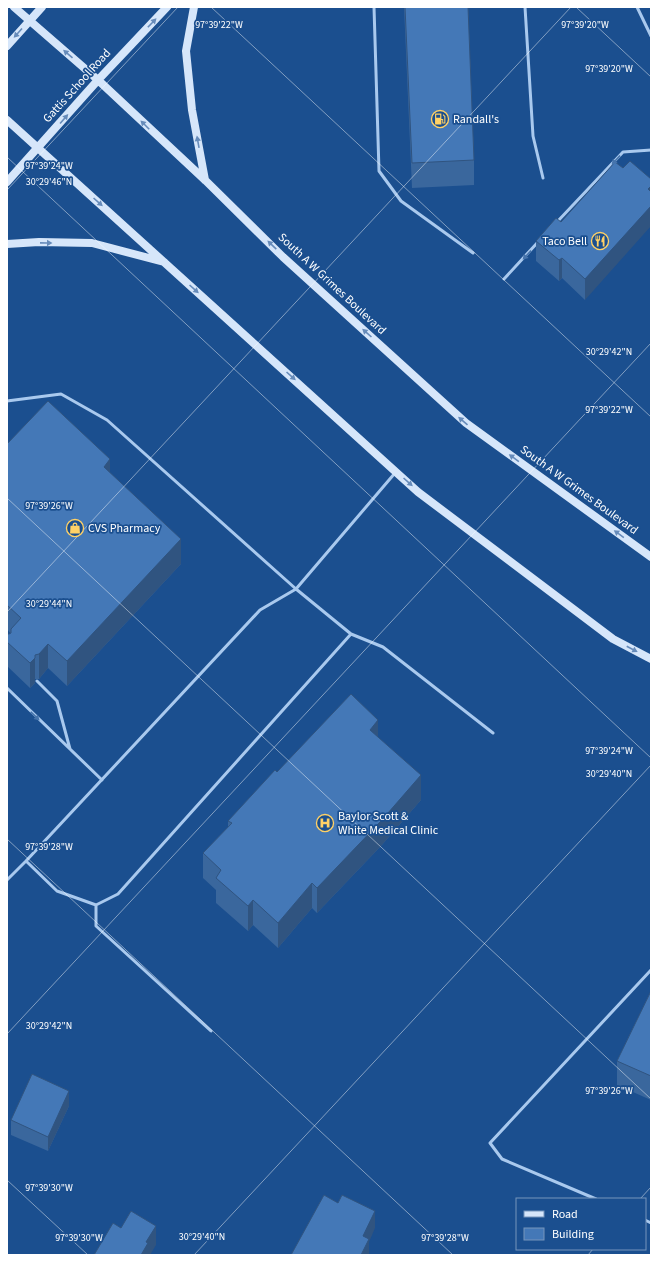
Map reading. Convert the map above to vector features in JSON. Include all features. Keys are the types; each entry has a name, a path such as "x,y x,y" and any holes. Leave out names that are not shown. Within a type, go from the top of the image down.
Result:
{"main road":[{"name":"South A W Grimes Boulevard","path":"14,7 98,80 205,180 283,257 466,423 651,557"},
{"path":"7,46 42,7"},
{"name":"Gattis School Road","path":"7,182 98,80 167,7"},
{"path":"194,7 186,52 192,110 205,180"},
{"path":"7,120 418,492 613,639 651,659"},
{"path":"7,244 39,242 92,244 165,262"}],"lane":[{"path":"374,7 379,171 401,201 473,253"},
{"path":"525,7 533,136 543,178"},
{"path":"637,7 651,36"},
{"path":"553,227 623,152 651,150"},
{"path":"504,279 542,238"},
{"path":"7,401 61,394 107,420 296,588 351,634 383,647 493,733"},
{"path":"7,880 260,610 296,588 396,472"},
{"path":"26,861 57,891 96,904 118,894 351,634"},
{"path":"37,681 56,701 71,750"},
{"path":"7,688 102,780"},
{"path":"96,904 96,926 211,1031"},
{"path":"594,1198 502,1159 490,1143 651,970"}],"building":[{"name":"Randall's","path":"405,7 468,7 474,160 412,163"},
{"name":"Taco Bell","path":"630,161 651,179 651,186 648,189 651,192 651,206 585,279 562,258 559,260 536,241 556,218 561,222 615,162 623,168"},
{"name":"CVS Pharmacy","path":"48,401 110,459 104,467 181,539 67,661 48,644 39,654 35,655 35,658 30,663 7,642 7,634 11,633 11,629 21,618 7,605 7,444"},
{"name":"Baylor Scott & White Medical Clinic","path":"351,694 378,720 370,730 421,775 381,821 317,888 312,883 278,923 253,900 248,906 216,878 221,870 203,853 232,823 228,821 275,770 277,772"},
{"path":"651,991 651,1076 617,1061"},
{"path":"32,1074 69,1091 48,1137 11,1120"},
{"path":"324,1195 338,1203 342,1195 375,1211 363,1236 369,1239 361,1255 291,1255"},
{"path":"131,1211 156,1226 146,1242 148,1243 141,1255 94,1255 113,1223 121,1228"}],"place":[{"name":"Randall's","path":"440,119"},
{"name":"Taco Bell","path":"600,241"},
{"name":"CVS Pharmacy","path":"75,528"},
{"name":"Baylor Scott & White Medical Clinic","path":"325,823"}]}
